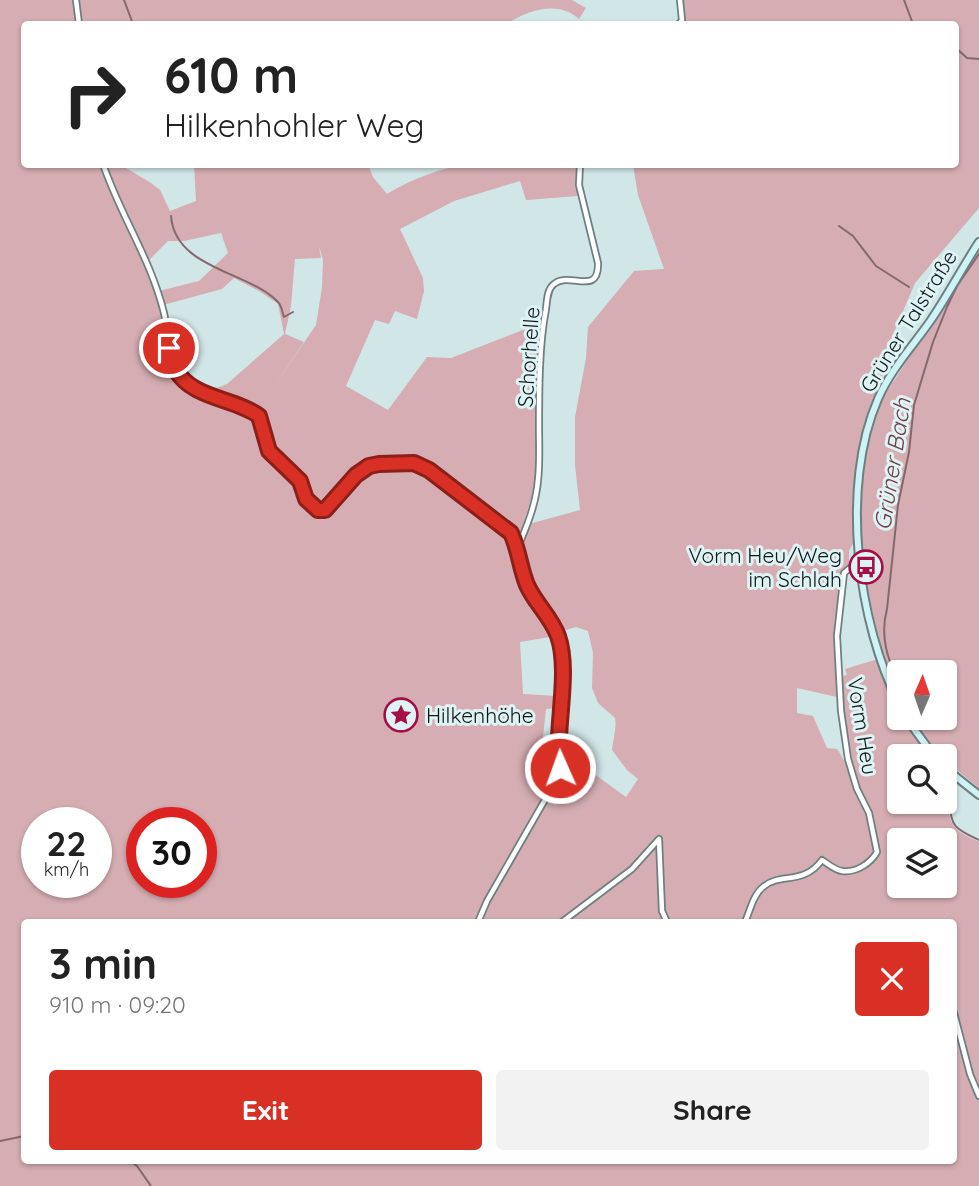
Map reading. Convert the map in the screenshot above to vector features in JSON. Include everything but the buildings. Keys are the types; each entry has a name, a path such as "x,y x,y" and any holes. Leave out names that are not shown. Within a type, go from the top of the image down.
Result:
{"main road":[{"name":"Grüner Talstraße","path":"887,676 875,638 860,564 856,530 858,480 872,414 885,385 936,312 979,242"},
{"path":"957,778 979,795"}],"street":[{"path":"76,0 79,21"},
{"path":"680,0 681,21"},
{"path":"104,168 151,269 176,370 186,382 201,391 259,416 269,451 300,481 306,499 312,505 318,510 325,510 356,475 369,466 414,463 429,470 511,533 518,548 528,587 553,624 562,653 559,738 562,747 560,768 554,784 479,919"},
{"name":"Schorhelle","path":"518,548 538,485 544,319 549,292 551,286 558,282 588,281 594,279 598,273 598,262 578,178 579,168"},
{"name":"Vorm Heu","path":"746,919 755,897 764,886 814,871 822,860 844,872 856,869 873,860 877,852 869,813 857,789 848,759 839,697 837,636 844,573 860,564"},
{"path":"566,919 622,877 659,839 662,911 666,919"},
{"path":"957,1024 970,1074 979,1096"}],"shaded area":[{"path":"0,0 75,0 77,21 21,21 21,168 103,168 151,274 163,313 174,368 183,379 203,393 227,384 284,334 278,304 234,278 222,289 163,305 159,291 199,281 228,253 221,233 184,241 168,241 148,261 105,168 126,168 151,183 160,190 170,211 196,201 194,168 369,168 387,194 426,175 448,168 579,168 578,196 526,200 520,181 454,201 400,229 423,278 424,291 417,319 395,311 389,324 375,320 346,386 388,410 427,357 451,358 543,322 535,485 518,543 512,531 503,523 430,470 420,464 418,466 510,535 526,586 556,636 520,642 523,694 557,696 556,708 546,709 542,746 572,768 579,763 626,797 638,779 627,770 612,750 615,718 598,703 592,688 593,653 588,631 576,627 559,632 529,583 521,551 529,524 580,510 575,465 575,417 586,358 588,327 634,271 664,269 638,195 634,168 959,168 959,21 682,21 678,0 979,0 979,208 915,283 881,363 883,380 869,414 854,480 854,542 849,551 849,565 843,570 835,637 837,697 797,688 797,713 813,716 827,748 837,749 854,783 867,815 874,842 874,855 862,864 844,870 821,858 813,870 762,885 745,919 667,919 661,893 661,911 665,919 569,919 587,905 585,904 564,919 21,919 21,1164 957,1164 957,1027 969,1074 979,1098 979,1186 0,1186","holes":["319,246 323,260 316,325 265,400 304,342 285,334 291,306 295,259 321,258"]},
{"path":"78,0 572,0 586,8 579,19 562,10 543,9 513,21 80,21"},
{"path":"979,250 979,788 957,770 957,744 931,744 919,730 957,730 957,660 887,660 887,663 875,624 862,549 861,511 863,473 870,436 882,399"},
{"path":"878,659 887,683 887,730 909,730 920,744 887,744 887,814 950,814 956,828 887,828 887,898 957,898 957,829 979,842 979,1094 957,1022 957,919 747,919 759,894 772,883 802,877 816,870 822,863 845,871 860,868 867,865 879,852 870,812 858,788 848,754 840,697 841,676 847,675 845,669"}],"waterway":[{"path":"124,0 132,21"},
{"path":"904,0 912,21"},
{"path":"959,51 967,58 979,59"},
{"path":"171,216 176,234 185,247 199,258 265,292 279,304 284,317 293,312"},
{"path":"839,226 853,236 876,266 909,287"},
{"name":"Grüner Bach","path":"889,660 884,630 898,505 909,452 914,405 947,307 957,286 979,254"},
{"name":"Grüner Bach","path":"951,814 957,827 979,840"},
{"path":"0,1141 21,1137"},
{"path":"134,1164 151,1186"}],"place":[{"name":"Vorm Heu/Weg im Schlah","path":"866,567"},
{"name":"Hilkenhöhe","path":"401,715"}],"route":[{"path":"169,348 176,370 186,382 259,416 269,451 300,481 306,499 318,510 325,510 356,475 369,466 414,463 429,470 511,533 518,548 528,587 553,624 562,653 560,768"}]}
